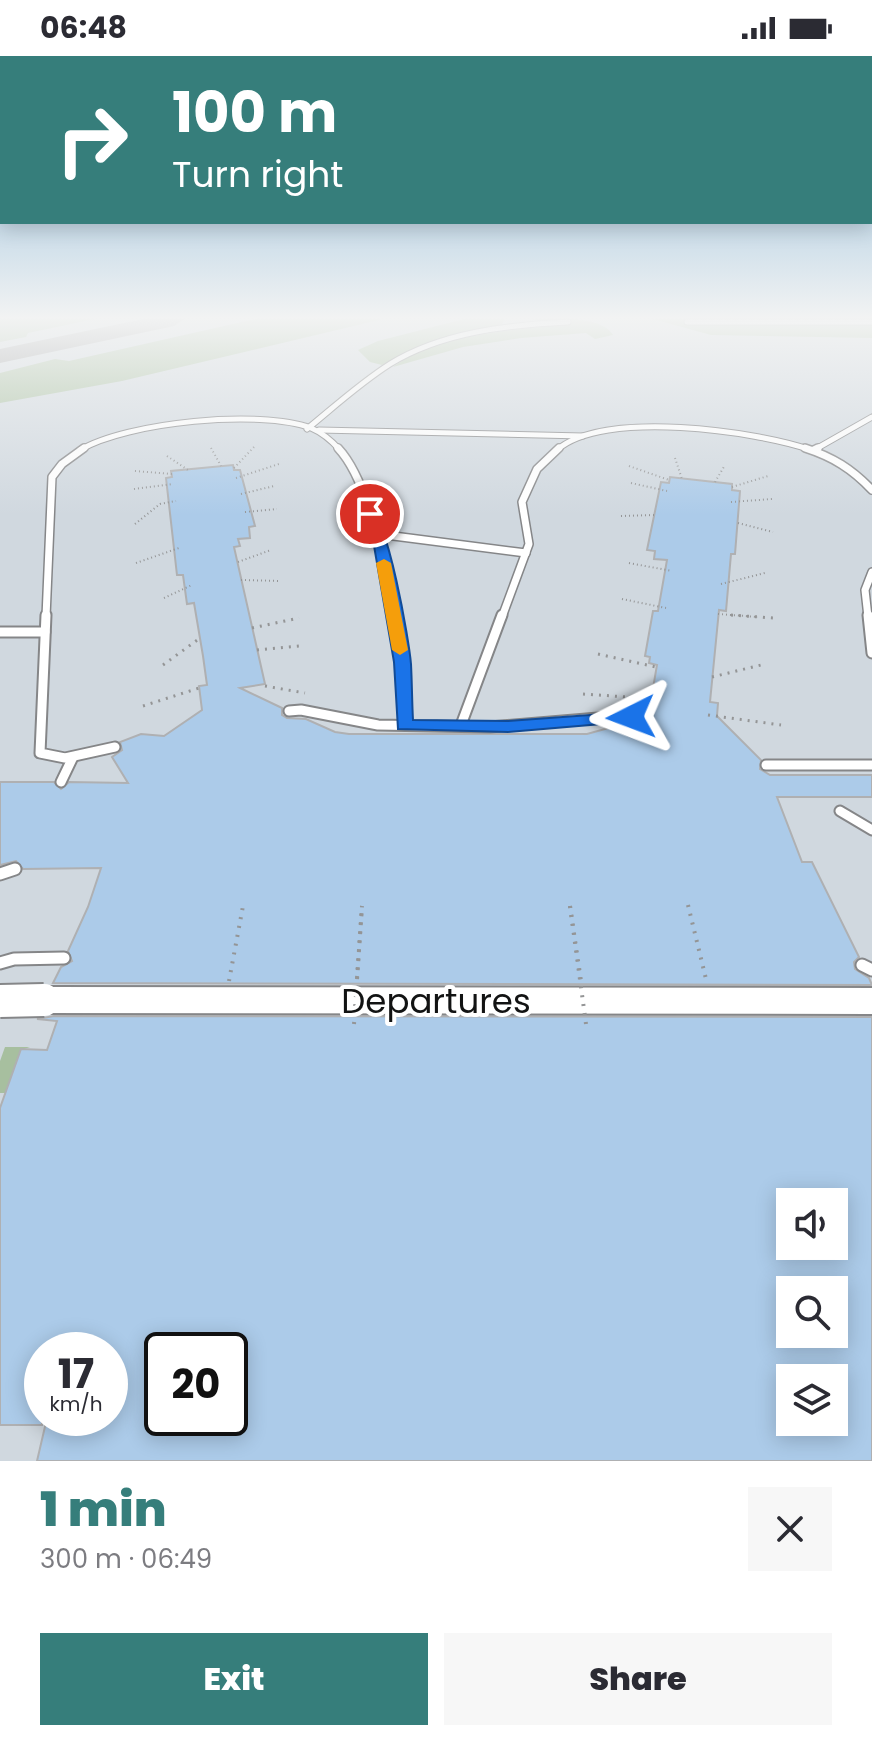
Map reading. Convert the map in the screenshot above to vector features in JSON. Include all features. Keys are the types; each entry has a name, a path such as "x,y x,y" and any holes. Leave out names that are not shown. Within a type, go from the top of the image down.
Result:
{"main road":[{"name":"Departures","path":"0,1001 872,1001"}],"lane":[{"path":"310,430 366,385"},
{"path":"814,450 872,417"},
{"path":"115,747 73,757 56,758 40,753 52,477 70,456 106,438 167,426 250,420 310,430 583,436"},
{"path":"461,725 529,544 522,502 537,469 553,452 583,436 623,426 660,426 756,435 814,450 842,463 872,490"},
{"path":"310,430 327,436 345,455 378,534 403,662 405,725"},
{"path":"378,534 526,553"},
{"path":"872,572 865,590 872,653"},
{"path":"0,632 45,632"},
{"path":"289,711 301,710 365,724 526,726 622,716 638,720"},
{"path":"61,782 73,757"},
{"path":"766,765 872,765"},
{"path":"840,811 872,830"},
{"path":"0,874 15,869"},
{"path":"0,963 14,959 64,958"}],"path":[{"path":"234,468 254,447"},
{"path":"211,448 221,466"},
{"path":"167,456 188,470"},
{"path":"675,458 682,479"},
{"path":"236,478 279,464"},
{"path":"715,482 725,465"},
{"path":"629,466 669,480"},
{"path":"135,471 172,474"},
{"path":"732,487 768,476"},
{"path":"631,483 667,491"},
{"path":"134,489 173,484"},
{"path":"241,494 274,486"},
{"path":"731,502 772,499"},
{"path":"135,524 160,504 176,501"},
{"path":"245,512 277,509"},
{"path":"621,516 654,515"},
{"path":"738,523 773,532"},
{"path":"136,563 179,548"},
{"path":"238,562 271,550"},
{"path":"629,563 672,571"},
{"path":"721,584 765,573"},
{"path":"241,580 281,581"},
{"path":"164,598 192,585"},
{"path":"622,599 666,608"},
{"path":"718,614 773,618"},
{"path":"252,628 299,618"},
{"path":"163,665 200,638"},
{"path":"257,650 300,646"},
{"path":"598,654 656,667"},
{"path":"712,677 761,665"},
{"path":"265,686 305,693"},
{"path":"143,706 199,688"},
{"path":"583,694 643,698"},
{"path":"708,715 781,725"},
{"path":"688,905 711,1001"},
{"path":"225,1001 243,906"},
{"path":"356,1002 362,906"},
{"path":"570,906 583,1002"},
{"path":"356,1002 360,933"},
{"path":"577,959 583,1002"}],"shaded area":[{"path":"0,385 872,385 872,1461 0,1461"}],"green space":[{"path":"0,385 102,385 0,403"},
{"path":"5,1047 30,1047 21,1050 6,1093 0,1093 0,1061"}],"building":[{"path":"233,465 234,470 240,470 255,526 249,527 250,538 238,539 240,546 234,547 265,684 240,688 282,708 282,715 287,718 306,719 335,732 349,734 587,734 623,724 643,726 644,693 652,694 657,665 649,663 650,657 645,656 653,611 658,611 667,560 654,559 655,551 647,550 661,482 669,483 670,477 732,484 732,490 740,491 735,554 731,554 726,611 719,610 710,702 718,703 717,716 761,760 760,769 770,775 872,775 872,797 777,797 802,862 812,862 859,957 854,962 855,969 869,978 872,985 53,983 61,967 72,961 68,951 101,868 23,869 16,861 0,865 0,782 54,782 61,789 69,782 128,783 112,757 122,750 120,742 141,734 164,736 202,710 199,686 207,685 203,656 194,603 187,604 183,575 177,575 166,478 172,477 171,471"},
{"path":"54,1016 872,1017 872,1461 37,1461 43,1436 128,1436 128,1332 24,1332 24,1425 0,1425 0,1108 21,1049 47,1050 57,1021 37,1019"}],"slow traffic":[{"path":"384,563 400,650"}],"route":[{"path":"370,514 378,534 403,662 405,725 508,727 631,717"}]}
